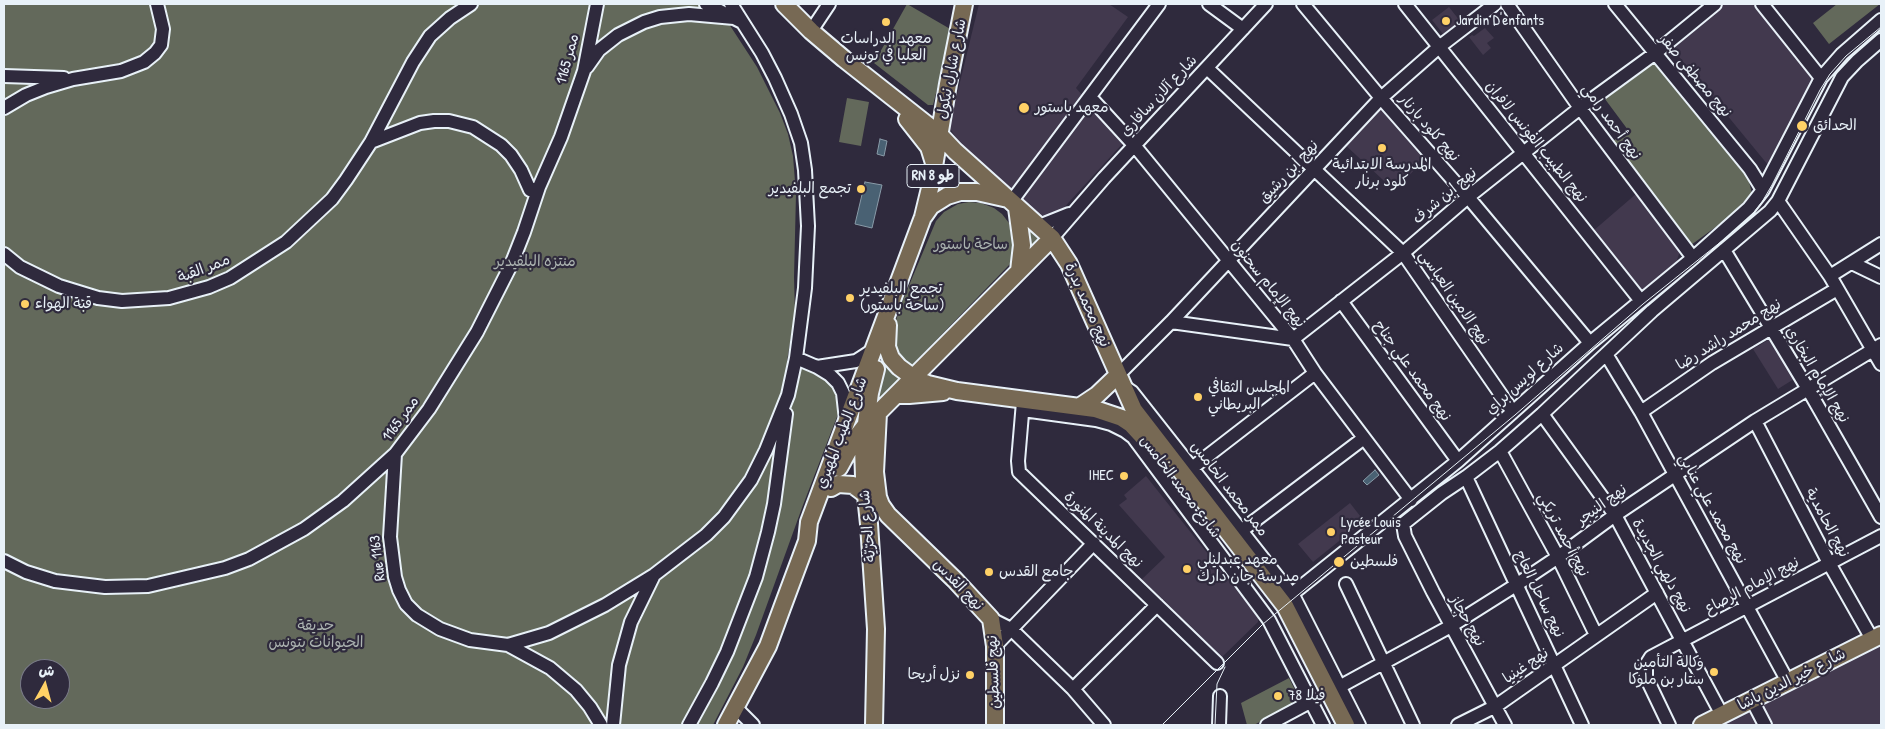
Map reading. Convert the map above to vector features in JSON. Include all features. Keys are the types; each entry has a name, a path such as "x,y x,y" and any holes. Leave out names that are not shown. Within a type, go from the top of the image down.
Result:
{"main road":[{"path":"784,4 811,31 875,84 924,138 930,147 935,166"},
{"name":"شارع شارل نيكول","path":"939,134 964,4"},
{"name":"نهج محمد بدرة","path":"875,84 939,134 955,151 1052,238 1069,264 1119,380"},
{"name":"شارع الطيب المهيري","path":"726,725 768,646 807,541 809,522 923,217 935,166 939,134"},
{"path":"923,217 932,206 946,196 960,192 977,192 1012,203 1022,245 1019,271"},
{"path":"807,541 818,524 847,451 865,426 1052,238"},
{"path":"894,296 887,329 887,347 891,358 899,367 914,378 928,384 957,391"},
{"name":"شارع الحرّيّة","path":"874,725 876,630 863,446 870,393 887,329"},
{"path":"1079,407 1119,380"},
{"name":"شارع محمد الخامس","path":"1119,380 1138,416 1287,598 1346,725"},
{"path":"898,394 908,395 957,391"},
{"name":"شارع محمد الخامس","path":"957,391 1023,404 1079,407 1112,414 1131,424 1257,589 1277,612 1336,725"},
{"name":"نهج القدس","path":"878,413 875,472 878,497 888,515 955,580 991,619"},
{"path":"831,488 838,484 853,485 865,494"},
{"path":"869,524 879,515 888,515"},
{"name":"نهج فلسطين","path":"991,619 995,646 995,725"},
{"name":"شارع خير الدين باشا","path":"1702,725 1877,637"}],"street":[{"path":"4,76 73,79 98,76 133,67 144,62 155,53 161,45 163,37 161,15 157,4"},
{"name":"ممر القبة","path":"4,254 20,267 59,286 98,298 122,301 169,298 190,293 230,278 246,269 302,229 332,199 371,142 412,62 430,36 450,18 471,4"},
{"name":"ممر 1165","path":"4,561 26,572 55,581 106,587 148,586 225,568 249,559 304,529 343,502 395,454 429,409 477,332 514,257 538,187 561,137 584,72 597,4"},
{"path":"706,4 738,20"},
{"path":"689,725 712,683 730,644 756,577 768,532 774,504 788,394 803,312 807,263 807,197 801,143 791,114 771,69 738,20 731,4"},
{"path":"811,31 829,4"},
{"path":"1012,203 1160,4"},
{"path":"1209,4 1243,29"},
{"name":"شارع آلان سافاري","path":"1052,238 1134,146 1266,4"},
{"name":"نهج كلود بارنار","path":"1303,4 1380,98 1468,197 1590,342"},
{"name":"نهج الطبيب الفونس لافران","path":"1404,4 1525,153 1641,301"},
{"name":"نهج ابن رشيق","path":"1119,380 1380,98 1439,47 1495,4"},
{"name":"نهج أحمد رامي","path":"1506,4 1580,108 1692,258"},
{"name":"نهج مصطفى صفر","path":"1615,4 1750,169 1763,190"},
{"name":"نهج ابن شرف","path":"1293,339 1580,108 1654,54 1715,4"},
{"path":"1762,4 1820,77"},
{"path":"584,72 599,50 608,42 644,22 675,14 738,20"},
{"name":"شارع لويس براي","path":"1287,598 1412,500 1590,342 1641,301 1749,208 1763,190 1820,77 1842,54 1881,20"},
{"path":"1466,477 1500,451 1652,311 1760,220 1778,201 1842,77 1881,40"},
{"name":"نهج الامين العباسي","path":"1206,68 1403,252 1513,412"},
{"path":"4,108 26,95 73,79"},
{"name":"نهج الإمام سحنون","path":"1090,97 1134,146 1293,339 1315,373 1412,500"},
{"path":"371,142 420,123 434,121 449,122 473,127 502,145 521,170 530,190 538,187"},
{"path":"1778,201 1877,348 1881,364"},
{"path":"1039,226 1076,210"},
{"path":"1830,276 1881,244"},
{"name":"نهج الإمام البخاري","path":"1724,250 1808,389 1881,517"},
{"path":"1852,263 1881,277"},
{"name":"نهج محمد راشد رضا","path":"1641,412 1712,363 1770,327 1838,289"},
{"name":"نهج محمد علي جناح","path":"1341,301 1458,461"},
{"path":"1171,322 1293,339"},
{"name":"نهج النيجر","path":"1339,687 1451,626 1558,557 1615,515 1755,421 1877,348"},
{"path":"817,367 856,361 873,350"},
{"name":"نهج محمد علي عنابي","path":"1606,354 1641,412 1788,682"},
{"path":"796,358 817,367 830,375 838,383 843,393 847,422"},
{"path":"1192,468 1315,373"},
{"name":"ممر محمد الخامس","path":"1119,380 1132,392 1241,531 1287,598 1359,725"},
{"path":"508,645 549,633 576,620 654,575 706,535 739,499 751,480 766,450 788,394"},
{"path":"1023,404 1111,424 1133,437 1269,620 1323,725"},
{"name":"نهج المدينة المنورة","path":"1023,404 1018,461 1019,472 1158,604 1217,663"},
{"name":"نهج دلهي الجديدة","path":"1542,414 1615,515 1722,715"},
{"name":"نهج الحامدية","path":"1755,421 1829,563 1877,637"},
{"path":"1241,531 1364,438"},
{"name":"نهج أحمد تريكي","path":"1500,451 1558,557 1596,635"},
{"name":"Rue 1163","path":"395,454 390,537 395,577 406,604 426,621 455,636 508,645"},
{"name":"نهج حجاز","path":"1466,477 1442,493 1403,524 1405,536 1433,592 1505,725"},
{"name":"نهج ساحل العاج","path":"1466,477 1582,725"},
{"name":"نهج الإمام الرصاع","path":"1669,725 1646,677 1646,665 1651,658 1881,536"},
{"path":"995,646 1094,543"},
{"path":"613,725 620,665 630,622 654,575"},
{"path":"1346,584 1413,725"},
{"name":"نهج غينيا","path":"1458,725 1496,706 1556,666 1596,635 1657,593"},
{"path":"1073,689 1158,604"},
{"name":"نهج القدس","path":"991,619 1011,629 1073,689 1104,725"},
{"path":"508,645 550,668 564,678 590,706 601,725"},
{"path":"1219,725 1220,696"},
{"path":"1752,700 1765,725"},
{"path":"1267,725 1310,702"},
{"path":"736,708 753,725"}],"shaded area":[{"name":"معهد باستور","path":"979,4 1109,4 1128,17 1076,88 1124,142 1059,213 1050,216 1039,215 963,148 949,127"},
{"path":"1723,4 1756,4 1816,78 1773,166 1768,165 1671,47"},
{"name":"Jardin D'enfants","path":"1449,7 1460,21 1443,34 1432,20"},
{"path":"1485,28 1494,38 1487,43 1491,48 1483,55 1469,37 1474,36"},
{"name":"المدرسة الابتدائية كلود برنار","path":"1378,105 1425,158 1395,191 1343,143"},
{"path":"1636,194 1680,251 1676,263 1643,291 1593,231"},
{"path":"1770,339 1794,379 1778,389 1753,349"},
{"name":"معهد عبدليلي مدرسة جان دارك","path":"1146,476 1258,617 1258,622 1220,659 1141,580 1165,557 1119,505 1127,499 1124,495"},
{"name":"Lycée Louis Pasteur","path":"1350,503 1364,521 1313,562 1298,544"},
{"path":"1881,643 1881,725 1721,725 1875,646"}],"green space":[{"name":"منتزه البلفيدير","path":"4,4 716,4 757,67 780,113 788,134 793,156 796,194 795,313 787,361 819,368 838,391 840,409 756,635 743,667 713,725 4,725"},
{"path":"907,4 952,30 933,105 928,105 874,63"},
{"path":"1837,4 1880,4 1829,44 1813,23"},
{"path":"1654,63 1748,177 1752,194 1724,221 1691,245 1613,141 1628,130 1605,99"},
{"path":"847,98 869,102 861,146 839,142"},
{"name":"ساحة باستور","path":"969,202 981,203 994,208 1009,223 1013,244 1011,263 913,364 908,364 901,357 895,342 895,324 900,307 936,221 944,212 958,204"},
{"path":"1023,220 1046,241 1024,263"},
{"path":"883,352 902,377 872,410 874,392"},
{"path":"1289,678 1300,700 1254,725 1247,725 1241,703"}],"water":[{"path":"880,139 887,141 884,156 877,154"},
{"path":"865,182 882,185 872,228 855,224"},
{"path":"1375,470 1379,475 1367,485 1363,481"}],"tram line":[{"path":"1162,725 1263,624 1515,415 1643,304 1747,221 1772,185 1830,74 1846,56 1881,27"},
{"path":"1215,725 1217,684 1225,667"}],"place":[{"name":"Jardin D'enfants","path":"1446,21"},
{"name":"معهد الدراسات العليا في تونس","path":"886,22"},
{"name":"معهد باستور","path":"1024,108"},
{"name":"الحدائق","path":"1802,126"},
{"name":"المدرسة الابتدائية كلود برنار","path":"1382,148"},
{"name":"تجمع البلفيدير","path":"861,189"},
{"name":"تجمع البلفيدير (ساحة باستور)","path":"850,298"},
{"name":"قبة الهواء","path":"25,304"},
{"name":"المجلس الثقافي البريطاني","path":"1198,397"},
{"name":"IHEC","path":"1124,476"},
{"name":"Lycée Louis Pasteur","path":"1331,532"},
{"name":"فلسطين","path":"1339,562"},
{"name":"معهد عبدليلي مدرسة جان دارك","path":"1187,569"},
{"name":"جامع القدس","path":"989,572"},
{"name":"وكالة التأمين ستار بن ملوكا","path":"1714,672"},
{"name":"نزل أريحا","path":"970,675"},
{"name":"فيلا 78","path":"1278,696"}],"park label":[{"name":"حديقة الحيوانات بتونس","path":"316,634"}]}
